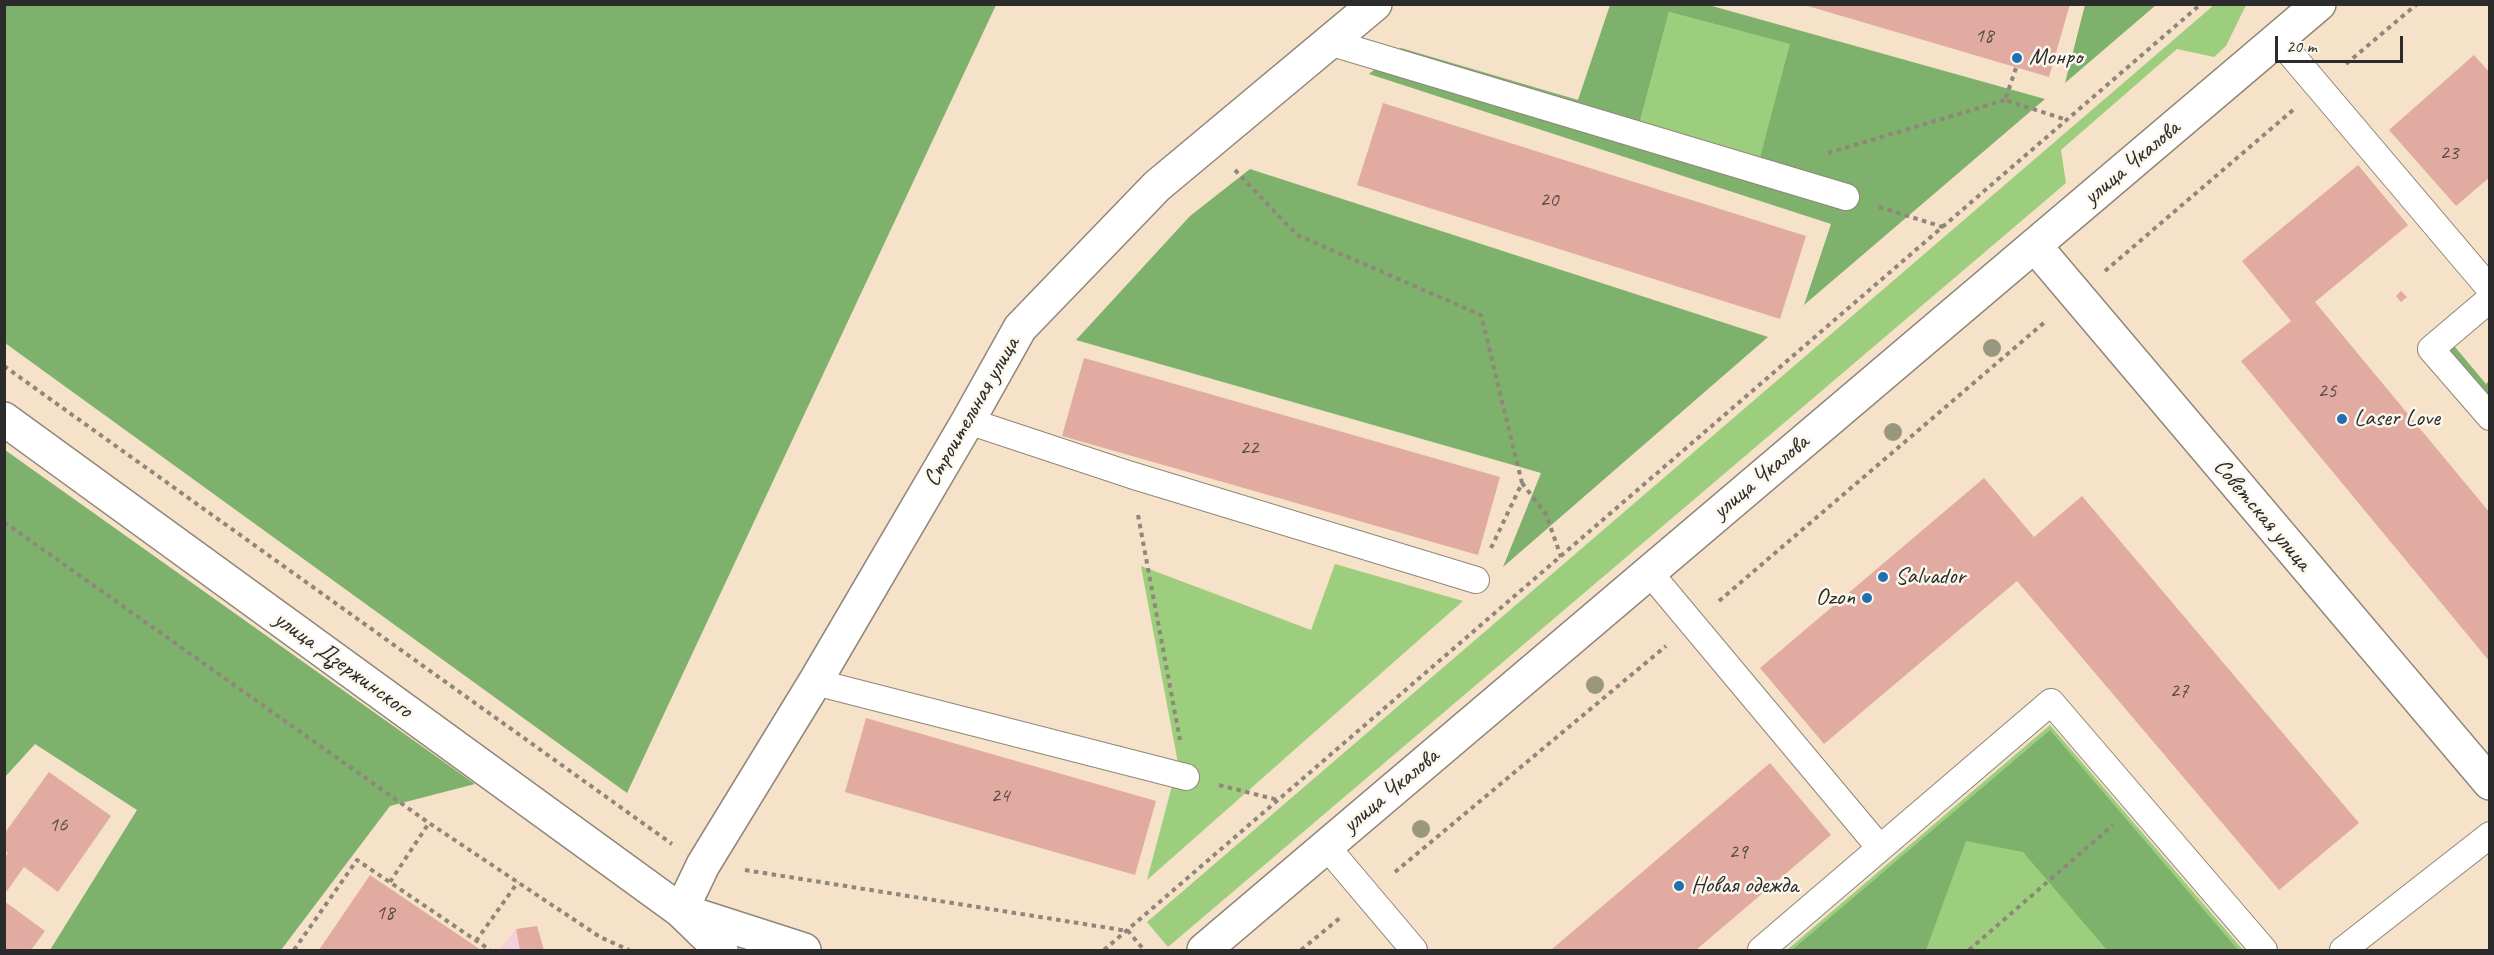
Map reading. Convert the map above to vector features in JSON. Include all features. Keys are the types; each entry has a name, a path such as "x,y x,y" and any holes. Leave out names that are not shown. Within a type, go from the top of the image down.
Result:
{"main road":[{"name":"Строительная улица","path":"681,911 703,865 815,682 1020,328 1156,186 1375,4"},
{"name":"улица Чкалова","path":"1204,951 2319,4"},
{"name":"Советская улица","path":"2035,246 2490,783"},
{"name":"улица Дзержинского","path":"4,418 681,911 721,951"},
{"name":"улица Дзержинского","path":"681,911 804,951"}],"lane":[{"path":"2278,39 2490,289"},
{"path":"1329,42 1846,197"},
{"path":"2490,299 2431,349 2490,417"},
{"path":"968,421 1131,476 1476,580"},
{"path":"1649,572 1880,848"},
{"path":"815,682 1186,777"},
{"path":"1761,951 2051,702 2264,951"},
{"path":"2343,951 2490,835"},
{"path":"1326,846 1414,951"}],"path":[{"path":"1104,951 2201,4"},
{"path":"1301,951 1692,624 2417,4"},
{"path":"2005,100 2016,68"},
{"path":"1763,172 2005,100 2067,120"},
{"path":"1234,160 1236,170 1297,235 1481,315 1522,483 1546,514 1561,557"},
{"path":"1846,197 1944,227"},
{"path":"4,366 703,865 1128,931 1144,951"},
{"path":"1131,476 1186,777 1279,801"},
{"path":"1476,580 1522,483"},
{"path":"4,522 429,823 600,937 629,951"},
{"path":"1969,951 2137,803"},
{"path":"390,882 429,823"},
{"path":"294,951 357,860 490,951"},
{"path":"476,941 518,882"}],"shaded area":[{"path":"516,929 520,950 499,950"}],"green space":[{"path":"5,4 996,5 627,793 5,343"},
{"path":"1705,4 2045,99 1804,305 1831,224 1369,74 1401,48 1578,100 1610,5","holes":["1669,12 1790,44 1759,161 1638,129"]},
{"path":"2085,5 2156,5 2065,83"},
{"path":"2214,5 2246,5 2226,46 2214,57 2177,49 2061,150 2066,183 1168,947 1147,922"},
{"path":"1669,12 1791,44 1759,162 1638,129"},
{"path":"1250,169 1768,337 1503,567 1541,473 1076,340 1190,216"},
{"path":"2450,341 2486,384 2489,381 2489,408 2440,350"},
{"path":"5,450 475,784 390,806 281,950 50,950 137,810 35,744 5,777"},
{"path":"1335,564 1463,601 1147,880 1178,763 1141,566 1311,630"},
{"path":"2050,725 2243,950 1787,950"},
{"path":"2050,730 2238,950 2107,950 2023,852 1966,841 1926,950 1792,950"}],"building":[{"path":"1801,4 2070,4 2049,77"},
{"path":"2474,55 2490,73 2490,177 2456,206 2389,130"},
{"path":"1383,103 1806,236 1780,319 1357,185"},
{"path":"2358,165 2408,225 2315,302 2490,513 2490,662 2241,361 2291,321 2242,261"},
{"path":"2401,291 2407,297 2401,302 2396,296"},
{"path":"1084,358 1500,477 1478,555 1062,436"},
{"path":"1984,478 2034,537 2082,496 2359,823 2279,890 2017,581 1824,744 1760,668"},
{"path":"866,718 1156,801 1135,875 845,792"},
{"path":"1770,763 1831,835 1696,950 1551,950"},
{"path":"49,772 111,816 58,892 24,867 4,895 4,858 8,853 4,850 4,834"},
{"path":"370,875 481,950 319,950"},
{"path":"4,901 45,931 31,950 4,950"},
{"path":"537,926 544,950 520,950 516,929"}],"place":[{"name":"Монро","path":"2017,58"},
{"name":"Laser Love","path":"2342,419"},
{"name":"Salvador","path":"1883,577"},
{"name":"Ozon","path":"1867,598"},
{"name":"Новая одежда","path":"1679,886"}]}
